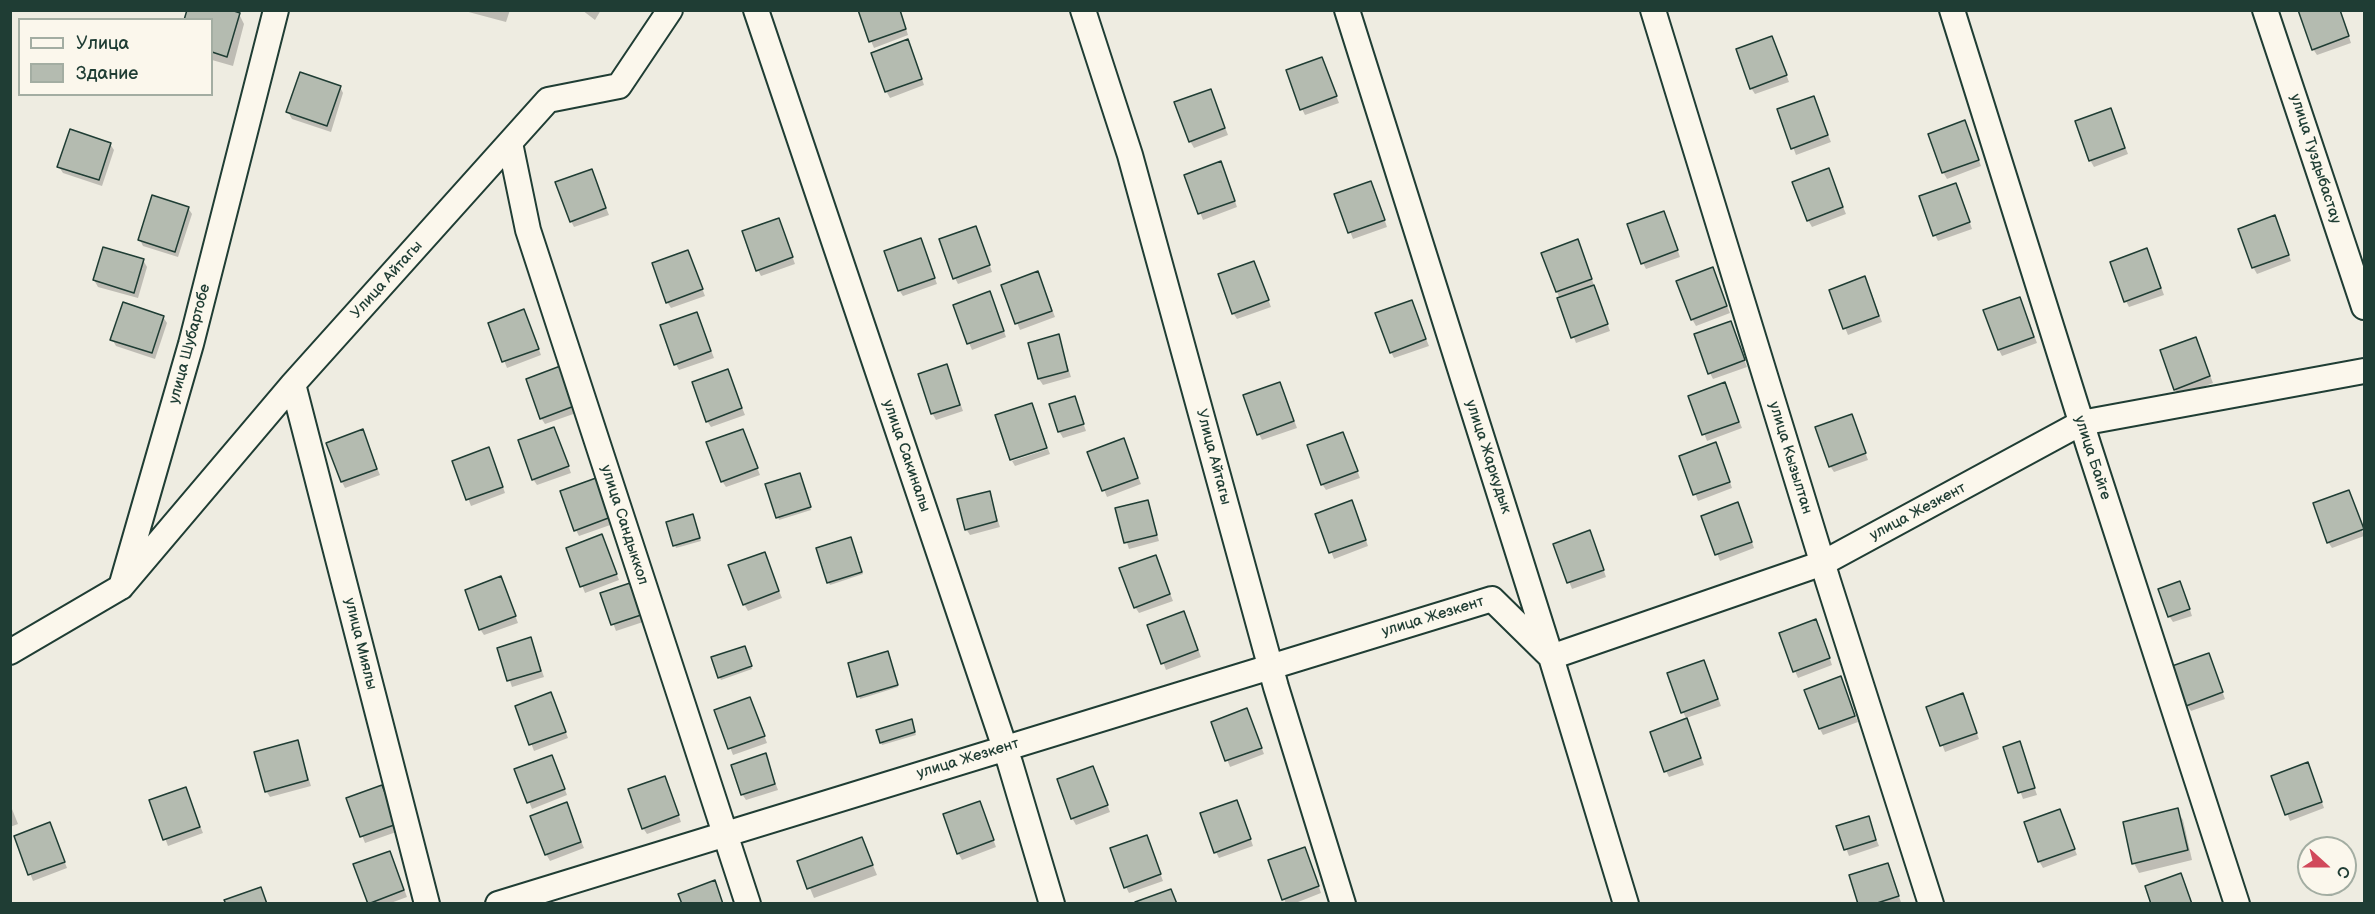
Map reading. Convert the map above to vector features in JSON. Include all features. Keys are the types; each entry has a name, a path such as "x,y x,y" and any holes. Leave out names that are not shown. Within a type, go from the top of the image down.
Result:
{"street":[{"name":"улица Шубартобе","path":"121,587 191,344 276,10"},
{"name":"Улица Айтагы","path":"121,587 293,384 548,100 619,86 670,10"},
{"name":"улица Сакиналы","path":"756,10 1005,748 1052,903"},
{"name":"Улица Айтагы","path":"1083,10 1130,155 1270,667 1343,903"},
{"name":"улица Жаркудык","path":"1347,10 1626,903"},
{"name":"улица Кызылтан","path":"1653,10 1822,563 1931,903"},
{"name":"улица Байге","path":"1952,10 2081,423 2237,903"},
{"name":"улица Туздыбастау","path":"2265,10 2364,308"},
{"name":"улица Сандыккол","path":"510,143 528,230 748,903"},
{"name":"улица Жезкент","path":"498,903 1492,599 1551,657 1822,563 2081,423 2364,371"},
{"name":"улица Миялы","path":"293,384 427,903"},
{"path":"10,652 43,635 121,587"}],"building":[{"path":"187,10 231,10 240,13 227,57 213,52 213,18 185,18"},
{"path":"858,10 900,10 906,29 869,42"},
{"path":"2298,10 2340,10 2349,36 2312,50"},
{"path":"1772,36 1787,75 1750,89 1736,49"},
{"path":"908,39 922,79 885,92 871,53"},
{"path":"1322,57 1337,96 1300,110 1286,70"},
{"path":"300,72 341,86 327,126 286,112"},
{"path":"1211,89 1225,128 1189,142 1174,102"},
{"path":"1814,96 1828,135 1791,149 1777,109"},
{"path":"2111,108 2125,148 2089,161 2075,121"},
{"path":"1965,120 1979,160 1942,173 1928,134"},
{"path":"70,129 111,143 99,180 57,167"},
{"path":"1221,161 1235,201 1198,214 1184,175"},
{"path":"1829,168 1843,207 1807,221 1792,182"},
{"path":"592,169 606,208 570,222 555,182"},
{"path":"1371,181 1385,220 1348,233 1334,194"},
{"path":"1956,183 1970,222 1933,236 1919,196"},
{"path":"152,195 189,207 175,252 138,240"},
{"path":"1664,211 1678,250 1641,264 1627,224"},
{"path":"2275,215 2289,255 2252,268 2238,229"},
{"path":"779,218 793,257 756,271 742,231"},
{"path":"976,226 990,265 953,279 939,239"},
{"path":"921,238 935,278 898,291 884,251"},
{"path":"1578,239 1592,279 1556,292 1541,253"},
{"path":"103,247 144,259 134,293 93,280"},
{"path":"2147,248 2161,288 2124,302 2110,262"},
{"path":"688,250 703,289 666,303 652,263"},
{"path":"1254,261 1269,300 1232,314 1218,274"},
{"path":"1713,267 1727,306 1691,320 1676,281"},
{"path":"1038,271 1052,311 1015,324 1001,285"},
{"path":"1865,276 1879,316 1843,329 1829,290"},
{"path":"1594,285 1608,324 1571,338 1557,298"},
{"path":"990,291 1004,331 967,344 953,305"},
{"path":"2020,297 2034,337 1998,350 1983,310"},
{"path":"1412,300 1426,339 1390,353 1375,313"},
{"path":"123,302 164,316 152,353 110,340"},
{"path":"524,309 539,349 502,362 488,323"},
{"path":"697,312 711,351 674,365 660,325"},
{"path":"1731,321 1745,360 1708,374 1694,334"},
{"path":"1059,334 1068,371 1038,379 1028,343"},
{"path":"2196,337 2210,376 2174,390 2160,350"},
{"path":"947,364 960,405 931,414 918,374"},
{"path":"563,365 577,405 540,419 526,379"},
{"path":"728,369 742,408 706,422 692,382"},
{"path":"1280,382 1294,421 1257,435 1243,395"},
{"path":"1725,382 1739,422 1702,435 1688,396"},
{"path":"1075,396 1084,424 1058,432 1049,404"},
{"path":"1032,403 1047,448 1010,460 995,415"},
{"path":"1852,414 1866,453 1829,467 1815,427"},
{"path":"554,427 569,466 532,480 518,440"},
{"path":"363,429 377,469 341,482 326,443"},
{"path":"743,429 758,468 721,482 706,442"},
{"path":"1343,432 1358,471 1321,485 1307,445"},
{"path":"1124,438 1138,478 1102,491 1087,452"},
{"path":"1716,442 1730,482 1693,495 1679,456"},
{"path":"489,447 503,487 466,500 452,461"},
{"path":"800,473 811,507 776,518 765,484"},
{"path":"596,478 611,517 574,531 560,491"},
{"path":"2349,490 2364,529 2327,543 2313,503"},
{"path":"990,491 997,521 965,530 957,499"},
{"path":"1148,500 1157,535 1124,543 1115,508"},
{"path":"1352,500 1366,540 1329,553 1315,514"},
{"path":"1738,502 1752,542 1715,555 1701,516"},
{"path":"693,514 700,538 673,546 666,522"},
{"path":"1590,530 1604,570 1567,583 1553,544"},
{"path":"602,534 617,574 580,587 566,548"},
{"path":"851,537 862,572 827,583 816,548"},
{"path":"765,552 779,591 743,605 728,565"},
{"path":"1156,555 1170,594 1134,608 1119,568"},
{"path":"501,576 516,616 479,630 465,590"},
{"path":"636,581 647,613 611,625 600,593"},
{"path":"2180,581 2190,609 2168,617 2158,589"},
{"path":"1184,611 1198,650 1161,664 1147,625"},
{"path":"1816,619 1830,658 1793,672 1779,633"},
{"path":"531,637 541,671 507,681 497,648"},
{"path":"745,646 752,666 718,678 711,657"},
{"path":"888,651 898,685 857,697 848,663"},
{"path":"2209,653 2223,692 2186,706 2172,666"},
{"path":"1704,660 1718,699 1681,713 1667,673"},
{"path":"1841,676 1855,716 1819,729 1804,690"},
{"path":"551,692 566,732 529,745 515,706"},
{"path":"1963,693 1977,733 1940,746 1926,707"},
{"path":"750,697 765,736 728,749 714,710"},
{"path":"1247,708 1262,748 1225,761 1211,722"},
{"path":"1687,718 1701,758 1664,772 1650,732"},
{"path":"912,719 915,732 880,743 876,730"},
{"path":"298,740 308,780 265,792 254,752"},
{"path":"2020,741 2035,788 2018,793 2003,747"},
{"path":"766,753 775,784 741,795 731,765"},
{"path":"552,755 565,789 527,803 514,769"},
{"path":"2308,762 2322,802 2285,815 2271,776"},
{"path":"1093,766 1108,805 1071,819 1057,779"},
{"path":"665,776 679,815 642,829 628,789"},
{"path":"382,785 397,824 360,837 346,798"},
{"path":"186,787 200,827 163,840 149,800"},
{"path":"1237,800 1251,839 1214,853 1200,813"},
{"path":"980,801 994,840 957,854 943,814"},
{"path":"567,802 581,842 545,855 530,816"},
{"path":"2178,808 2188,850 2132,864 2123,822"},
{"path":"2060,809 2075,849 2038,862 2024,822"},
{"path":"1869,816 1876,840 1844,850 1836,826"},
{"path":"50,822 65,862 28,875 14,836"},
{"path":"1147,835 1161,874 1124,888 1110,848"},
{"path":"862,837 873,865 807,889 797,861"},
{"path":"1305,847 1319,886 1282,900 1268,860"},
{"path":"390,851 404,890 368,904 353,864"},
{"path":"1888,863 1899,896 1874,904 1858,904 1849,875"},
{"path":"2181,873 2192,904 2151,904 2145,886"},
{"path":"715,880 723,904 682,904 678,894"},
{"path":"261,887 267,904 226,904 224,900"},
{"path":"1171,889 1177,904 1135,904 1135,902"}]}
